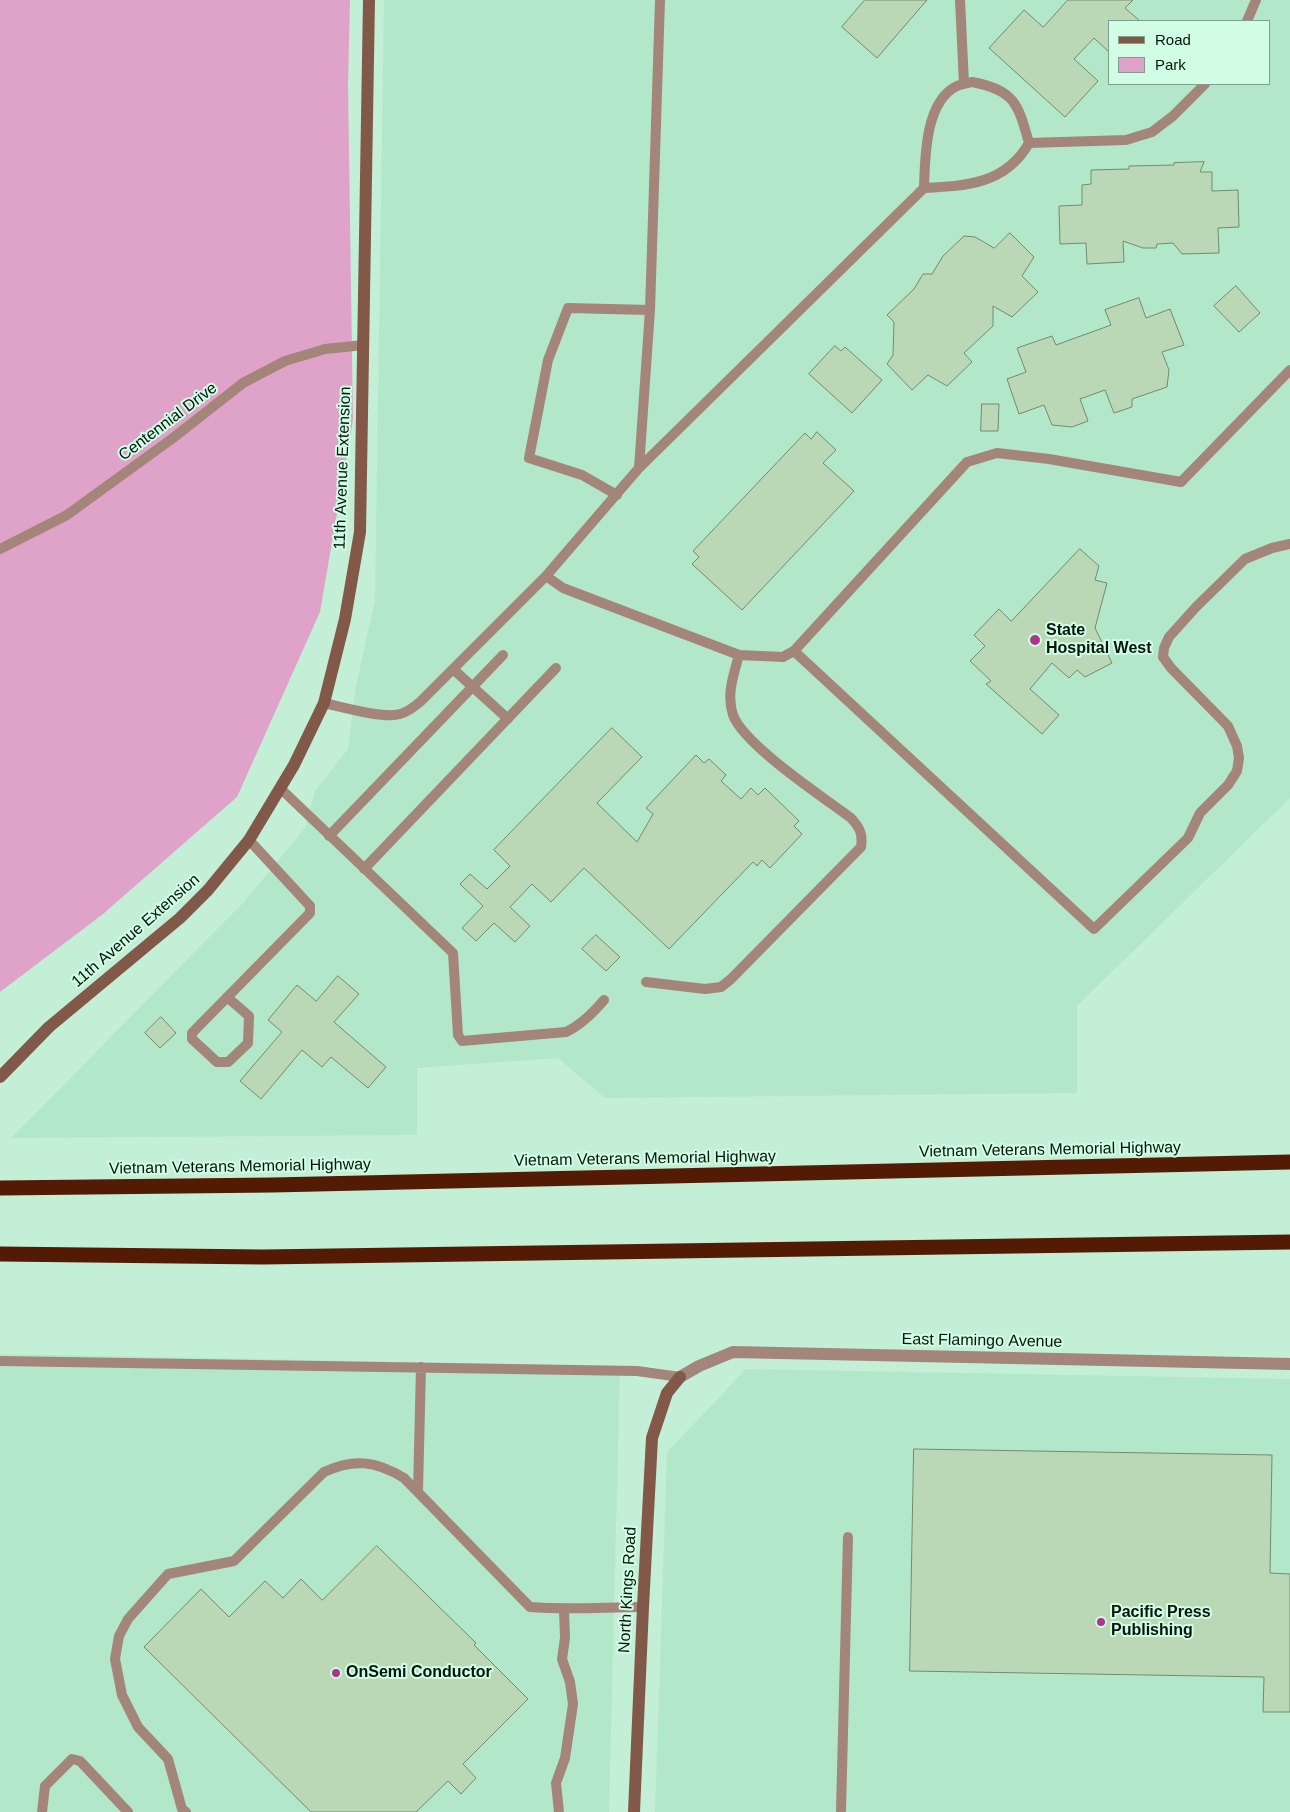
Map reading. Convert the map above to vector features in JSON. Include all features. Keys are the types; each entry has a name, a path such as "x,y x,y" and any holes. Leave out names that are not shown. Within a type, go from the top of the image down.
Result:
{"highway":[{"name":"Vietnam Veterans Memorial Highway","path":"0,1188 273,1185 1290,1162"},
{"path":"0,1254 263,1257 1290,1242"}],"street":[{"name":"11th Avenue Extension","path":"0,1077 49,1027 180,918 208,890 249,840 281,790 324,703 345,620 360,532 369,0"},
{"name":"East Flamingo Avenue","path":"680,1378 699,1366 733,1352 1290,1364"},
{"name":"North Kings Road","path":"634,1812 652,1438 667,1393 680,1378"}],"lane":[{"path":"640,468 650,310 660,0"},
{"path":"960,0 964,84"},
{"path":"1247,20 1256,0"},
{"path":"924,188 926,145 931,119 943,98 957,86 972,82 992,86 1009,96 1021,114 1030,143"},
{"path":"1030,143 1126,140 1152,132 1173,116 1204,85"},
{"path":"324,703 387,716 400,714 420,702 546,576 640,468 924,188 958,186 984,181 1003,171 1016,161 1030,143"},
{"path":"617,495 582,475 529,458 548,360 568,308 650,310"},
{"name":"Centennial Drive","path":"0,549 67,515 174,438 242,383 284,361 325,349 364,345"},
{"path":"546,576 563,588 739,655 782,657 794,651 967,462 997,453 1049,459 1181,482 1290,370"},
{"path":"794,651 1094,929 1188,838 1200,813 1228,785 1237,771 1239,758 1237,746 1228,726 1170,668 1163,657 1164,648 1170,637 1202,601 1245,559 1272,548 1290,544"},
{"path":"329,836 503,655"},
{"path":"646,982 705,989 721,987 861,847 863,836 851,818 769,756 740,727 733,716 730,696 739,655"},
{"path":"364,869 556,668"},
{"path":"453,669 508,719"},
{"path":"281,790 453,953 458,1035 462,1041 566,1032 575,1028 591,1015 604,1000"},
{"path":"227,997 249,1016 248,1043 228,1062 217,1062 192,1039 192,1033 311,910 310,906 249,840"},
{"path":"0,1361 637,1371 680,1378"},
{"path":"418,1491 421,1367"},
{"path":"186,1812 182,1809 168,1758 138,1727 122,1695 115,1659 119,1636 128,1619 168,1574 234,1561 324,1472 338,1465 363,1463 390,1470 404,1478 530,1607 564,1610 597,1607 643,1607"},
{"path":"841,1810 848,1537"},
{"path":"559,1812 556,1783 564,1758 573,1704 570,1682 562,1659 565,1638 564,1610"},
{"path":"42,1812 45,1786 72,1759 80,1761 128,1812"}],"shaded area":[{"path":"384,0 1290,0 1290,798 1077,1006 1077,1093 605,1098 558,1058 417,1068 417,1135 11,1138 244,902 305,828 315,791 348,749 356,686 375,600"},
{"path":"0,1354 620,1366 609,1812 0,1812"},
{"path":"746,1369 1290,1379 1290,1812 655,1812 667,1452"}],"green space":[{"path":"0,0 350,0 348,85 353,420 320,612 237,797 103,914 0,992"}],"building":[{"path":"865,0 927,0 877,58 842,27"},
{"path":"1068,0 1133,0 1125,8 1139,20 1108,20 1108,51 1094,38 1074,59 1098,81 1065,117 989,48 1024,10 1043,27"},
{"path":"1204,162 1200,172 1212,172 1212,191 1238,190 1239,227 1218,228 1219,253 1182,254 1173,243 1157,244 1156,248 1143,248 1123,241 1124,262 1087,264 1086,243 1060,244 1059,206 1082,205 1082,185 1091,184 1091,170 1129,169 1129,166"},
{"path":"1010,233 1034,257 1022,276 1038,292 1012,317 993,306 993,326 964,353 972,362 947,386 928,375 912,390 887,364 893,355 894,322 887,315 914,289 923,274 932,274 943,256 964,236 975,237 994,248"},
{"path":"1236,286 1260,313 1239,332 1214,306"},
{"path":"1139,298 1146,318 1170,309 1184,345 1162,352 1169,370 1167,387 1132,399 1132,407 1114,413 1105,390 1080,399 1088,421 1072,427 1052,425 1044,405 1019,414 1007,379 1026,372 1017,348 1052,336 1056,345 1111,325 1105,310"},
{"path":"835,346 841,351 845,347 882,380 852,413 809,374"},
{"path":"982,404 999,404 998,431 981,431"},
{"path":"817,432 836,450 823,463 854,491 742,610 692,564 699,557 693,551 805,433 811,439"},
{"path":"1080,549 1099,566 1095,580 1107,583 1095,628 1112,663 1085,677 1077,670 1069,678 1052,663 1030,689 1059,715 1042,734 986,684 991,681 970,661 985,646 974,635 999,609 1011,621"},
{"path":"612,728 642,757 597,803 637,842 653,814 646,808 696,755 704,763 709,759 726,775 721,781 741,799 751,788 758,795 765,788 799,821 794,826 802,834 770,868 762,860 757,866 753,862 669,949 584,868 551,902 532,884 510,907 530,926 515,942 494,923 476,941 462,928 483,906 460,884 470,874 487,889 510,866 494,850"},
{"path":"596,935 620,957 606,971 582,949"},
{"path":"338,976 359,994 334,1022 386,1067 368,1088 331,1057 322,1067 302,1050 261,1099 240,1081 282,1032 268,1020 297,985 316,1001"},
{"path":"161,1017 176,1033 160,1048 145,1033"},
{"name":"Pacific Press Publishing","path":"914,1449 1272,1455 1270,1573 1290,1574 1290,1712 1263,1712 1264,1677 910,1671"},
{"name":"OnSemi Conductor","path":"377,1546 476,1643 474,1645 528,1699 463,1764 476,1778 461,1794 448,1781 416,1812 311,1812 144,1647 201,1589 229,1617 265,1581 283,1598 301,1579 322,1600"}],"place":[{"name":"State Hospital West","path":"1035,640"},
{"name":"Pacific Press Publishing","path":"1101,1622"},
{"name":"OnSemi Conductor","path":"336,1673"}]}
